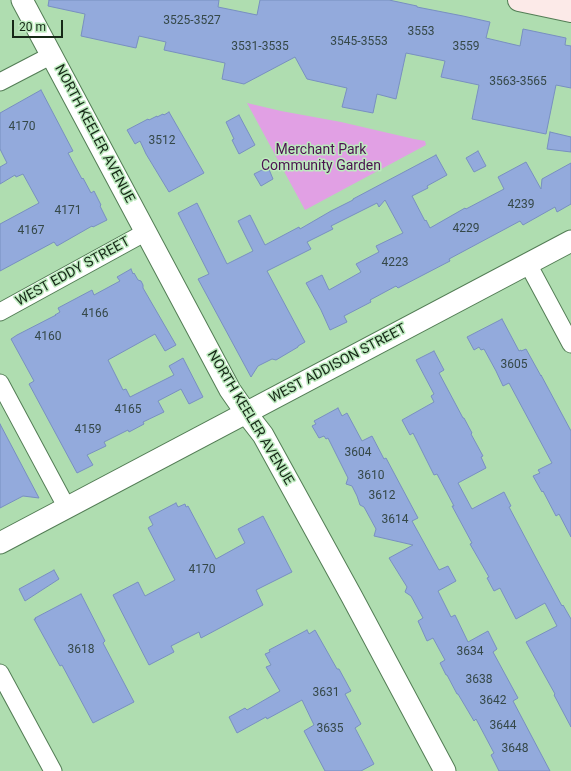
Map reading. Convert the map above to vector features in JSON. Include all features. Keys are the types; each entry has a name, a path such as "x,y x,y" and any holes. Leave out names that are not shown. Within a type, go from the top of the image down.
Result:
{"main road":[{"path":"519,0 571,11"}],"street":[{"name":"NORTH KEELER AVENUE","path":"22,0 230,390 264,435 445,771"},
{"path":"0,82 52,55"},
{"name":"WEST EDDY STREET","path":"0,312 146,232"},
{"name":"WEST ADDISON STREET","path":"0,544 571,241"},
{"path":"528,264 571,344"},
{"path":"0,383 67,508"},
{"path":"0,673 53,771"}],"green space":[{"name":"Merchant Park Community Garden","path":"247,103 425,141 426,145 305,210"}],"building":[{"path":"49,0 219,0 218,7 257,15 260,0 389,0 490,22 486,38 520,46 523,29 566,38 565,45 571,46 571,88 556,85 546,134 472,119 479,85 441,77 445,61 406,53 396,99 377,94 373,113 342,107 347,88 307,79 295,57 244,84 222,79 225,63 164,50 166,42 139,36 136,48 81,36 85,14 48,6"},
{"path":"41,90 73,151 68,153 91,193 94,191 107,220 93,227 92,226 57,246 54,242 0,271 0,224 39,203 23,174 16,177 15,175 0,184 0,167 7,163 0,149 0,113"},
{"path":"169,112 204,173 169,192 146,154 140,141 135,144 127,130 148,119 149,120 163,114 164,115"},
{"path":"239,115 255,145 239,154 232,140 234,139 226,122"},
{"path":"550,132 571,137 571,152 547,149"},
{"path":"478,151 486,166 474,172 466,158"},
{"path":"436,155 447,175 427,186 428,188 412,196 430,228 465,208 466,209 504,189 498,177 526,162 541,189 542,179 571,163 571,204 557,212 555,207 523,225 520,221 449,259 450,261 398,288 396,286 370,300 371,302 344,316 347,322 330,330 306,283 322,275 329,290 361,272 356,264 379,252 376,246 403,233 385,200 379,207 377,203 331,226 333,229 307,242 311,249 267,271 305,342 276,360 272,359 258,366 251,377 198,279 209,274 178,213 197,203 227,264 253,251 238,221 250,215 265,245 299,227 300,229"},
{"path":"268,167 273,179 261,186 254,174"},
{"path":"131,269 138,280 141,281 143,288 176,345 165,351 155,334 108,360 123,390 126,389 130,397 174,375 169,366 183,358 203,397 189,404 181,389 158,401 164,412 143,422 144,424 129,432 128,430 104,442 106,446 87,455 93,465 77,473 29,384 34,381 11,339 56,315 60,312 58,308 92,290 94,295 120,281 117,277"},
{"path":"502,319 519,351 526,349 571,431 571,537 559,514 556,516 533,476 540,473 538,470 552,463 509,383 503,386 484,349 481,350 479,347 474,350 467,337"},
{"path":"434,351 444,370 439,373 472,433 471,434 483,456 481,457 486,468 458,483 472,509 504,492 511,506 509,507 562,606 563,605 571,619 571,727 554,695 555,694 526,642 557,626 545,603 516,619 500,588 494,591 487,578 489,577 470,544 472,543 437,474 434,475 413,433 410,435 402,420 434,402 431,396 434,394 416,360"},
{"path":"338,408 342,416 347,413 362,441 372,436 384,459 386,458 418,518 412,521 439,570 448,566 456,581 438,591 451,617 455,615 468,642 488,631 497,649 493,652 518,698 513,701 550,771 499,771 491,755 494,753 476,719 474,721 440,663 445,660 433,638 427,641 418,621 423,618 411,596 405,592 407,587 389,558 413,545 374,536 376,529 364,507 360,505 352,486 346,484 348,478 328,438 326,439 324,436 319,438 312,426 316,424 314,421"},
{"path":"0,424 39,498 23,496 0,508"},
{"path":"176,503 178,507 185,504 186,507 188,506 216,559 245,543 238,529 263,516 292,572 256,590 263,605 201,638 199,632 171,646 174,652 149,665 113,595 138,582 145,596 175,580 148,528 153,525 149,517"},
{"path":"54,570 59,579 25,601 19,589"},
{"path":"81,594 105,641 103,643 134,702 93,723 62,665 60,666 34,619"},
{"path":"307,630 309,634 315,630 351,691 345,694 361,724 355,728 374,764 361,771 325,771 304,731 314,725 302,700 237,733 229,717 245,708 247,710 280,691 266,667 271,665 265,654 270,652 269,650"}]}
